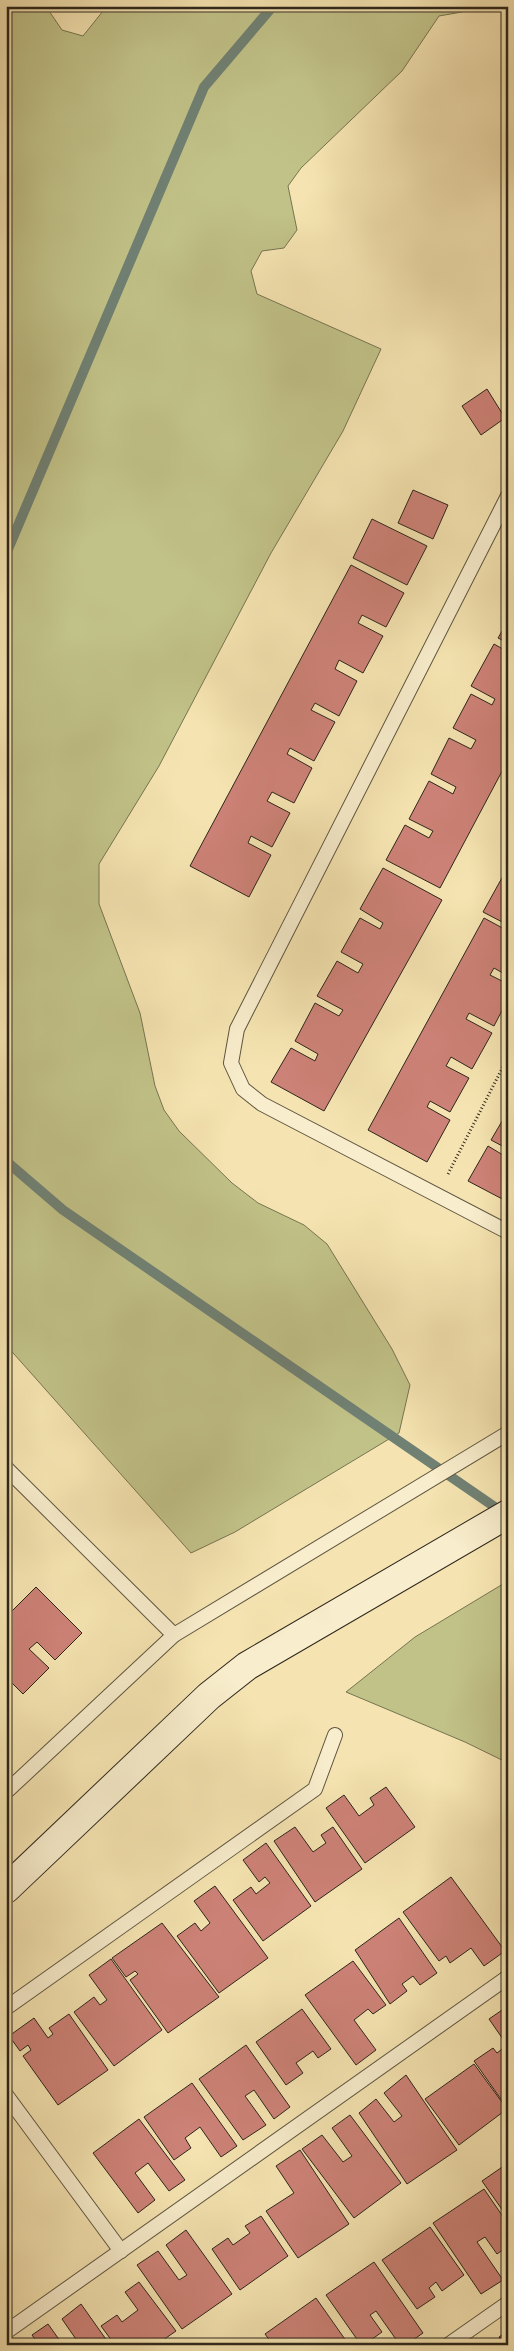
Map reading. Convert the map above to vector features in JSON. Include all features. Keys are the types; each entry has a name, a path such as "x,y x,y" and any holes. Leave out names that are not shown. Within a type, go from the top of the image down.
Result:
{"street":[{"path":"6,1889 209,1696 247,1666 508,1514"}],"lane":[{"path":"508,496 236,1029 231,1064 244,1089 262,1104 508,1232"},
{"path":"6,1792 174,1635 508,1433"},
{"path":"6,1468 174,1635"},
{"path":"6,2008 314,1789 335,1735"},
{"path":"6,2332 508,1977"},
{"path":"6,2095 121,2251"},
{"path":"448,2345 508,2302"}],"path":[{"path":"437,1194 508,1057"}],"green space":[{"path":"6,6 51,6 49,11 62,30 83,36 107,6 452,6 462,12 439,16 402,71 301,168 288,186 297,230 284,248 262,251 251,271 257,294 381,349 343,431 271,553 159,766 99,864 99,904 140,1013 155,1086 164,1110 179,1131 232,1183 258,1203 304,1225 327,1244 392,1349 410,1385 399,1433 235,1532 191,1553 6,1345"},
{"path":"508,1581 508,1763 465,1742 346,1692 415,1637"}],"building":[{"path":"487,389 505,418 481,435 462,406"},
{"path":"413,490 448,505 433,539 398,523"},
{"path":"372,519 427,546 407,585 353,558"},
{"path":"351,565 404,593 386,627 362,615 358,623 383,636 363,673 339,660 335,669 357,681 339,716 315,703 311,710 335,722 314,761 290,748 287,754 312,768 294,803 272,792 267,801 290,813 272,847 251,836 248,843 271,855 249,897 190,866"},
{"path":"508,621 508,643 498,638"},
{"path":"494,644 508,652 508,760 440,888 386,860 405,825 429,838 433,831 409,819 429,781 453,794 456,787 431,774 449,738 471,749 476,740 453,728 471,694 492,705 495,699 471,686"},
{"path":"508,867 508,925 483,912"},
{"path":"383,868 442,900 324,1111 271,1082 291,1048 315,1061 318,1054 295,1041 315,1003 339,1016 343,1010 317,996 337,961 358,973 363,964 341,952 360,918 380,929 383,923 360,909"},
{"path":"484,918 508,931 508,976 494,968 490,975 508,984 508,999 494,1026 469,1013 466,1019 492,1033 472,1069 451,1057 446,1066 469,1078 450,1112 430,1101 427,1107 450,1120 427,1162 368,1130"},
{"path":"508,1111 508,1149 491,1140"},
{"path":"488,1146 508,1158 508,1202 468,1181"},
{"path":"36,1587 82,1633 55,1660 37,1642 29,1649 49,1668 23,1694 6,1677 6,1617"},
{"path":"386,1787 415,1827 365,1863 326,1808 344,1795 359,1816 374,1805 370,1798"},
{"path":"295,1827 313,1852 326,1843 321,1835 333,1827 362,1869 315,1902 274,1841"},
{"path":"266,1843 311,1906 263,1941 233,1900 251,1887 256,1894 270,1883 265,1877 259,1882 243,1860"},
{"path":"451,1877 505,1951 484,1966 471,1948 450,1963 446,1956 439,1961 403,1912"},
{"path":"215,1886 268,1958 219,1993 177,1936 195,1923 201,1931 210,1923 194,1901"},
{"path":"399,1918 437,1973 420,1985 413,1976 402,1984 407,1991 390,2004 355,1950"},
{"path":"162,1923 219,1997 168,2033 130,1980 138,1974 135,1971 126,1977 112,1958"},
{"path":"111,1959 162,2030 114,2066 74,2012 94,1997 100,2005 107,2000 89,1975"},
{"path":"353,1961 386,2005 373,2014 368,2009 354,2020 376,2050 356,2065 305,1995"},
{"path":"508,2006 508,2099 503,2102 474,2061 493,2048 497,2053 507,2045 489,2019"},
{"path":"302,2009 331,2049 318,2058 313,2051 296,2063 303,2073 286,2085 256,2042"},
{"path":"69,2014 108,2070 58,2105 23,2056 31,2050 28,2045 20,2051 9,2036 34,2018 48,2038 53,2034 49,2028"},
{"path":"246,2045 290,2107 274,2119 254,2090 245,2096 266,2125 243,2140 199,2079"},
{"path":"474,2064 507,2109 459,2145 425,2099"},
{"path":"406,2075 457,2150 407,2184 359,2113 376,2099 394,2122 402,2116 384,2093"},
{"path":"192,2083 237,2146 221,2157 200,2127 185,2138 191,2148 174,2160 144,2117"},
{"path":"350,2115 401,2183 354,2218 302,2149 322,2135 343,2162 352,2156 332,2128"},
{"path":"139,2119 185,2180 169,2191 148,2163 135,2173 155,2200 138,2213 93,2153"},
{"path":"300,2150 349,2224 298,2258 266,2211 294,2193 276,2166"},
{"path":"508,2163 508,2218 482,2181"},
{"path":"484,2189 508,2224 508,2246 497,2254 485,2237 477,2242 503,2280 481,2294 433,2223"},
{"path":"261,2216 288,2256 240,2290 212,2249 228,2238 233,2245 250,2233 245,2226"},
{"path":"430,2227 464,2275 442,2291 436,2282 429,2288 435,2297 417,2309 382,2260"},
{"path":"186,2230 232,2294 182,2329 137,2265 158,2251 179,2280 187,2275 166,2245"},
{"path":"374,2262 423,2333 406,2345 400,2345 376,2311 370,2315 382,2332 364,2345 361,2345 326,2295"},
{"path":"139,2282 176,2331 156,2345 115,2345 101,2326 117,2315 122,2322 138,2310 125,2292"},
{"path":"316,2298 349,2345 273,2345 265,2334"},
{"path":"81,2304 110,2345 80,2345 62,2319"},
{"path":"48,2324 63,2345 39,2345 32,2335"},
{"path":"508,2331 508,2345 505,2345 499,2337"}],"waterway":[{"path":"6,554 204,87 273,6"},
{"path":"6,1161 63,1210 505,1514"}]}
